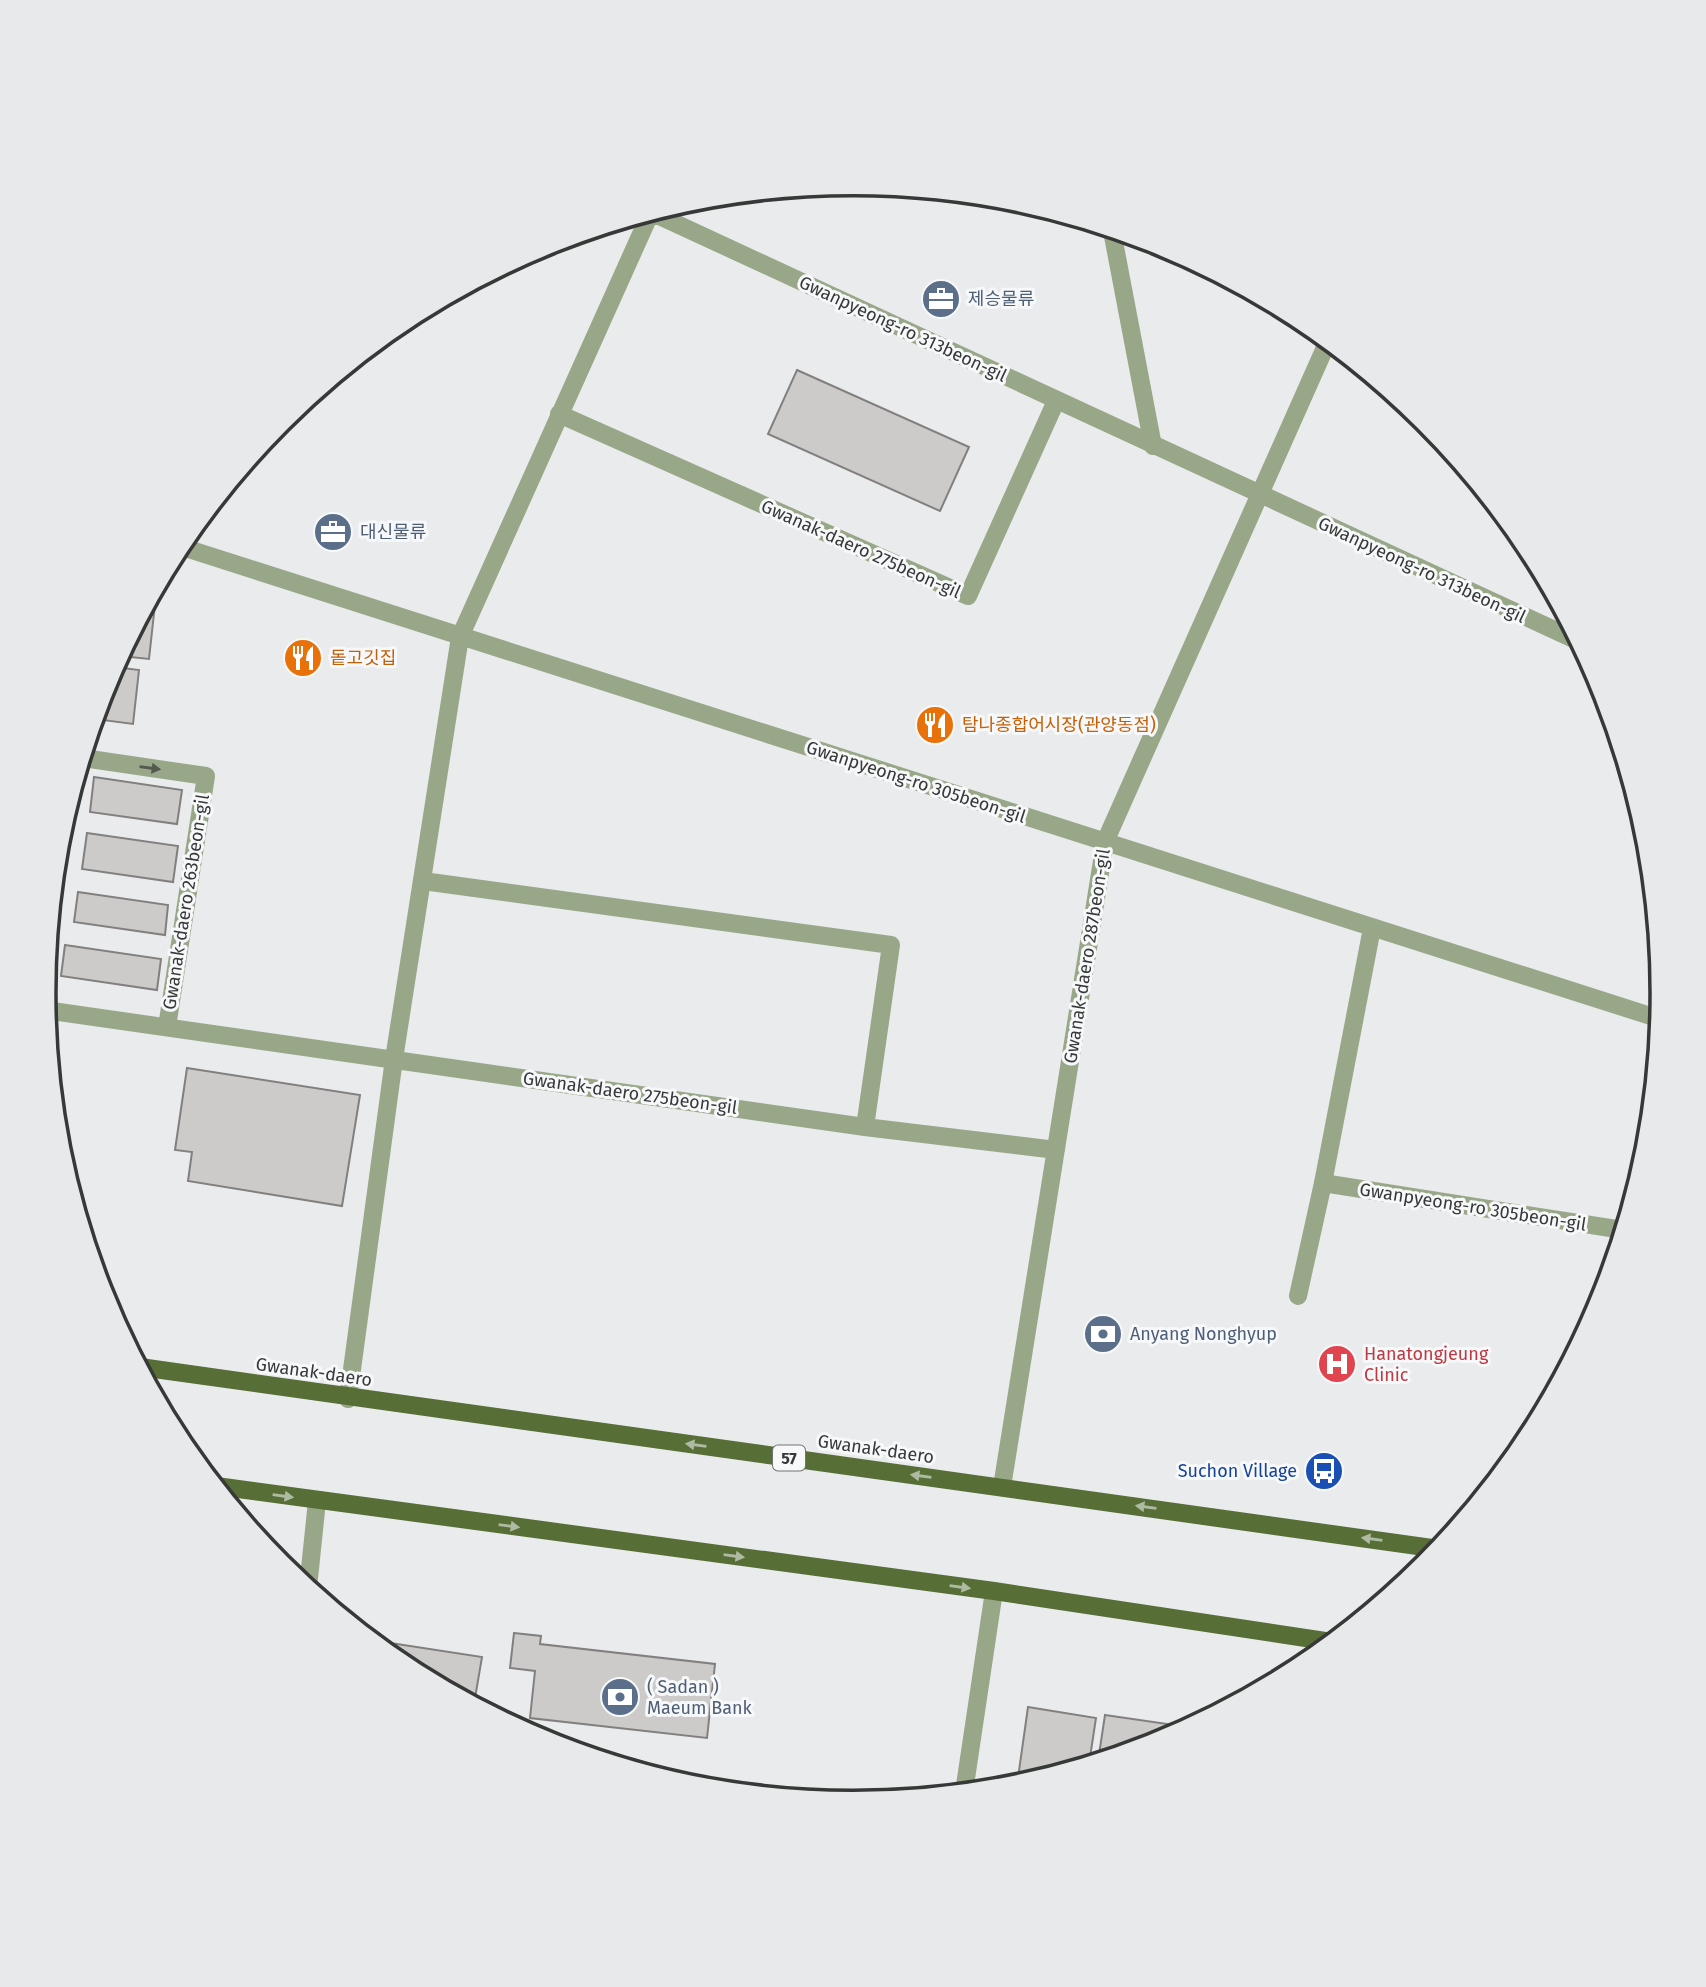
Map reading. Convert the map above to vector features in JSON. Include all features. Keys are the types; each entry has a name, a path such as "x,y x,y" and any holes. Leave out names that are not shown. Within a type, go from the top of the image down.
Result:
{"main road":[{"name":"Gwanak-daero","path":"150,1369 1426,1547"},
{"path":"228,1488 994,1591 1318,1640"}],"street":[{"name":"Gwanpyeong-ro 313beon-gil","path":"665,220 1565,636"},
{"path":"348,1398 394,1059 460,637 646,224"},
{"path":"1114,241 1153,446"},
{"name":"Gwanak-daero 287beon-gil","path":"1002,1487 1105,842 1324,351"},
{"name":"Gwanak-daero 275beon-gil","path":"559,414 968,596 1056,401"},
{"name":"Gwanpyeong-ro 305beon-gil","path":"191,550 1649,1016"},
{"name":"Gwanak-daero 263beon-gil","path":"91,759 206,776 167,1027"},
{"path":"423,881 891,946 865,1127"},
{"path":"1298,1296 1323,1183 1372,928"},
{"name":"Gwanak-daero 263beon-gil","path":"57,1012 394,1059"},
{"name":"Gwanak-daero 275beon-gil","path":"394,1059 865,1127 1056,1150"},
{"name":"Gwanpyeong-ro 305beon-gil","path":"1323,1183 1614,1229"},
{"path":"309,1576 317,1500"},
{"path":"965,1783 994,1591"}],"building":[{"path":"797,370 969,447 940,511 768,434"},
{"path":"154,611 149,659 131,657"},
{"path":"126,668 139,670 133,724 105,720"},
{"path":"94,777 182,790 177,824 90,812"},
{"path":"87,833 178,846 173,882 82,869"},
{"path":"78,892 168,905 165,935 74,922"},
{"path":"65,945 161,959 157,990 61,976"},
{"path":"187,1068 360,1095 342,1206 188,1181 192,1152 175,1150"},
{"path":"514,1633 541,1636 540,1644 715,1664 707,1738 530,1718 535,1671 510,1668"},
{"path":"392,1643 482,1657 475,1695"},
{"path":"1028,1707 1096,1718 1091,1754 1019,1772"},
{"path":"1105,1715 1170,1724 1158,1730 1100,1751"}],"place":[{"name":"제승물류","path":"941,299"},
{"name":"대신물류","path":"333,532"},
{"name":"돝고깃집","path":"303,658"},
{"name":"탐나종합어시장(관양동점)","path":"935,725"},
{"name":"Anyang Nonghyup","path":"1103,1334"},
{"name":"Hanatongjeung Clinic","path":"1337,1364"},
{"name":"Suchon Village","path":"1324,1471"},
{"name":"( Sadan ) Maeum Bank","path":"620,1697"}]}
